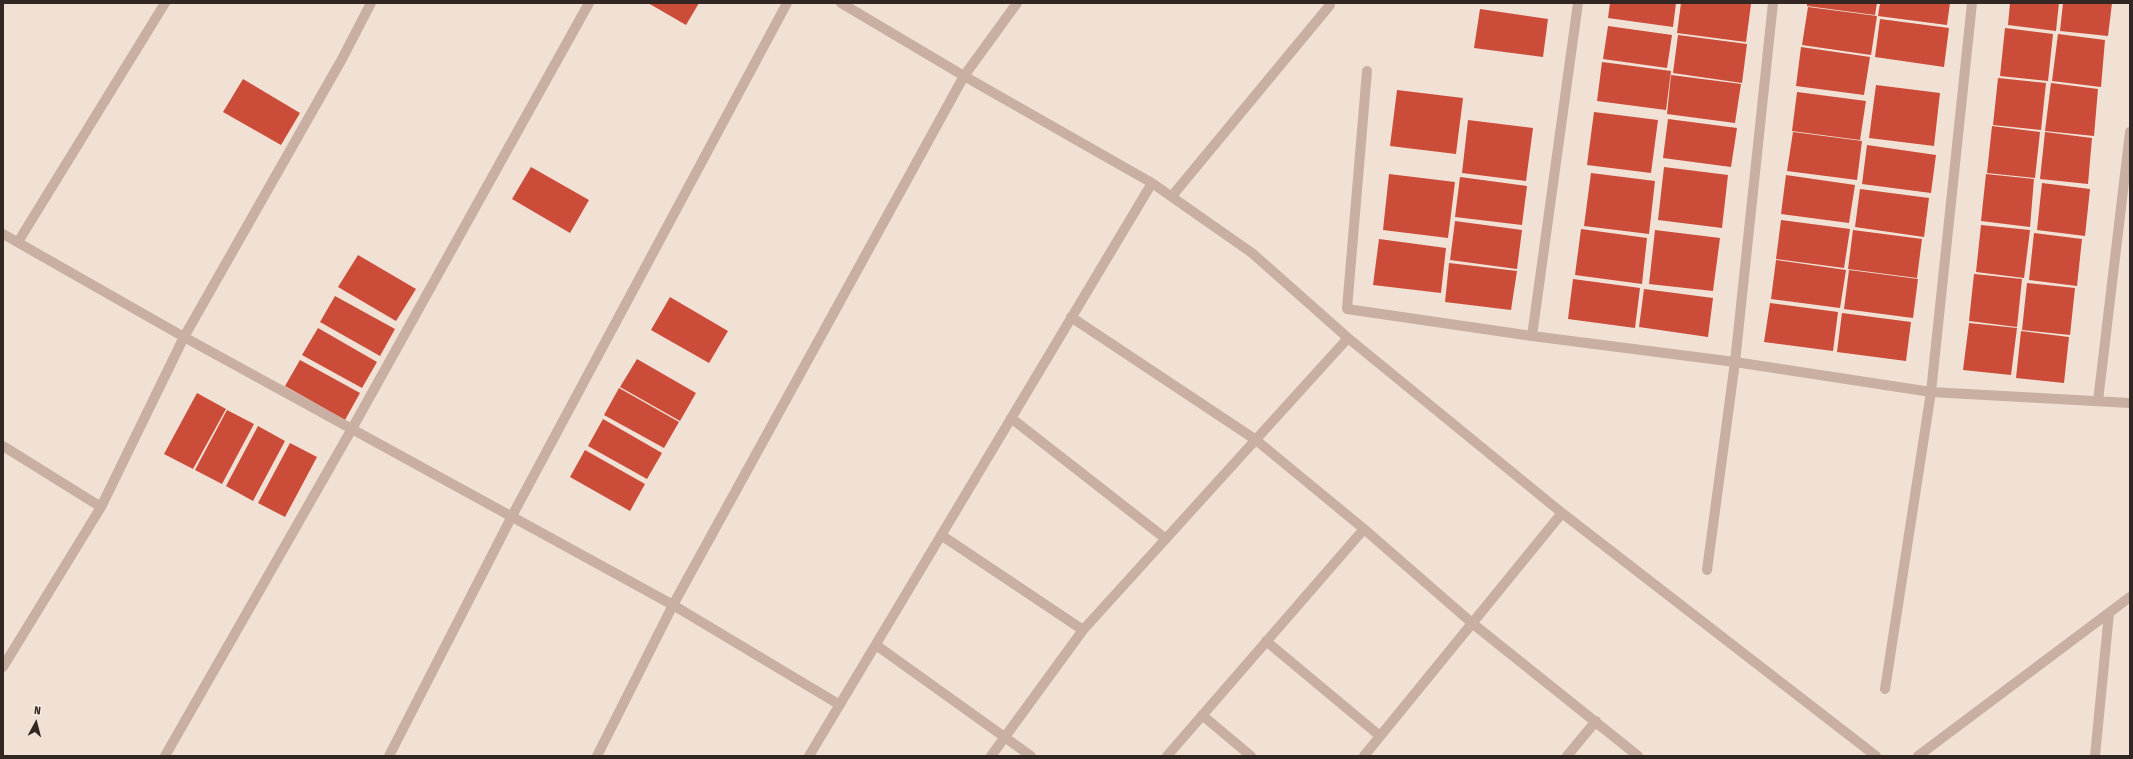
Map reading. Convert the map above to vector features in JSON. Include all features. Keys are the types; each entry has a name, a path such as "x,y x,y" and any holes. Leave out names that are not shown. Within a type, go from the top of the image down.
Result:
{"street":[{"path":"18,242 165,3"},
{"path":"3,665 101,507 184,337 338,66 371,3"},
{"path":"165,756 353,427 589,3"},
{"path":"389,756 512,516 787,3"},
{"path":"841,3 964,76 1152,183 1252,253 1348,338 1562,513 1876,756"},
{"path":"597,756 673,605 964,76 1017,3"},
{"path":"1532,336 1578,3"},
{"path":"1707,570 1735,362 1773,3"},
{"path":"1885,689 1931,392 1972,3"},
{"path":"1172,196 1330,5"},
{"path":"1367,71 1347,309 1532,336 1735,362 1931,392 2130,403"},
{"path":"2098,402 2130,132"},
{"path":"809,756 1152,183"},
{"path":"3,234 184,337 353,427 673,605 840,704"},
{"path":"1072,317 1256,440 1364,529 1472,623 1638,756"},
{"path":"991,756 1084,630 1348,338"},
{"path":"1011,418 1166,539"},
{"path":"3,446 101,507"},
{"path":"1364,756 1562,513"},
{"path":"1167,756 1364,529"},
{"path":"941,535 1084,630"},
{"path":"1918,756 2130,597"},
{"path":"2095,756 2109,613"},
{"path":"1266,642 1380,736"},
{"path":"876,644 1031,756"},
{"path":"1202,715 1251,756"},
{"path":"1567,756 1596,721"}],"building":[{"path":"648,3 699,3 686,25"},
{"path":"1610,3 1676,3 1673,27 1608,18"},
{"path":"1681,3 1751,4 1746,42 1677,33"},
{"path":"1807,3 1877,3 1875,15 1807,6"},
{"path":"1880,3 1950,3 1947,25 1878,16"},
{"path":"2010,3 2059,3 2056,31 2008,25"},
{"path":"2063,3 2112,3 2108,36 2060,31"},
{"path":"1808,7 1877,16 1871,55 1802,45"},
{"path":"1480,9 1548,19 1543,57 1474,48"},
{"path":"1880,19 1949,28 1944,67 1875,57"},
{"path":"1608,26 1672,35 1667,68 1603,59"},
{"path":"2005,28 2053,34 2048,81 2000,76"},
{"path":"2058,34 2105,40 2101,87 2052,81"},
{"path":"1678,35 1747,44 1742,83 1673,73"},
{"path":"1801,47 1870,57 1864,95 1796,86"},
{"path":"1602,62 1671,71 1666,110 1597,101"},
{"path":"1671,75 1741,84 1735,123 1667,114"},
{"path":"1998,78 2046,83 2041,130 1993,125"},
{"path":"243,79 300,113 281,145 223,112"},
{"path":"2051,83 2098,89 2094,136 2045,131"},
{"path":"1876,85 1940,93 1934,146 1869,138"},
{"path":"1397,90 1463,98 1456,154 1390,146"},
{"path":"1797,92 1866,101 1860,140 1792,131"},
{"path":"1594,112 1658,120 1651,173 1587,165"},
{"path":"1668,119 1737,128 1731,167 1663,158"},
{"path":"1468,120 1533,128 1526,181 1462,173"},
{"path":"1992,126 2040,132 2035,178 1987,173"},
{"path":"1793,132 1862,141 1857,180 1787,171"},
{"path":"2045,132 2092,138 2088,184 2040,179"},
{"path":"1867,145 1936,155 1931,193 1862,184"},
{"path":"531,167 589,200 570,233 512,199"},
{"path":"1664,167 1728,175 1722,228 1658,220"},
{"path":"1591,173 1655,181 1649,234 1584,226"},
{"path":"1389,174 1455,182 1448,238 1383,230"},
{"path":"1986,174 2034,179 2030,227 1981,221"},
{"path":"1786,175 1855,185 1849,223 1781,214"},
{"path":"1460,177 1527,186 1522,225 1455,217"},
{"path":"2042,183 2090,189 2085,236 2037,230"},
{"path":"1860,189 1929,198 1924,237 1855,227"},
{"path":"1781,220 1850,229 1844,268 1776,259"},
{"path":"1455,221 1522,230 1517,269 1450,260"},
{"path":"1981,225 2030,230 2024,278 1976,272"},
{"path":"1581,229 1647,238 1642,284 1575,275"},
{"path":"1655,230 1720,238 1713,291 1649,284"},
{"path":"1853,230 1922,239 1917,278 1848,269"},
{"path":"2034,233 2082,239 2077,286 2029,280"},
{"path":"1379,239 1446,248 1441,293 1373,285"},
{"path":"358,255 416,289 396,321 338,287"},
{"path":"1776,260 1846,270 1840,308 1771,299"},
{"path":"1449,263 1517,271 1511,310 1445,302"},
{"path":"1849,270 1918,279 1913,318 1844,309"},
{"path":"1974,274 2022,279 2017,327 1969,321"},
{"path":"1573,279 1640,288 1635,328 1568,319"},
{"path":"2027,283 2075,288 2070,335 2022,330"},
{"path":"1644,289 1713,298 1708,337 1639,327"},
{"path":"335,296 395,329 380,356 320,322"},
{"path":"670,297 728,331 709,363 651,330"},
{"path":"1770,303 1838,312 1833,351 1764,342"},
{"path":"1842,313 1911,322 1906,361 1837,352"},
{"path":"1969,323 2017,328 2011,375 1963,370"},
{"path":"318,328 377,362 362,388 302,355"},
{"path":"2021,331 2069,337 2064,383 2016,378"},
{"path":"637,359 696,393 680,421 620,387"},
{"path":"300,360 360,393 345,420 285,386"},
{"path":"619,388 679,422 664,448 604,415"},
{"path":"197,393 226,409 193,469 164,454"},
{"path":"227,410 254,424 222,484 195,470"},
{"path":"603,419 662,453 647,479 588,446"},
{"path":"258,426 285,441 253,501 226,486"},
{"path":"290,443 317,457 285,517 258,503"},
{"path":"585,450 645,484 630,511 570,477"}]}
